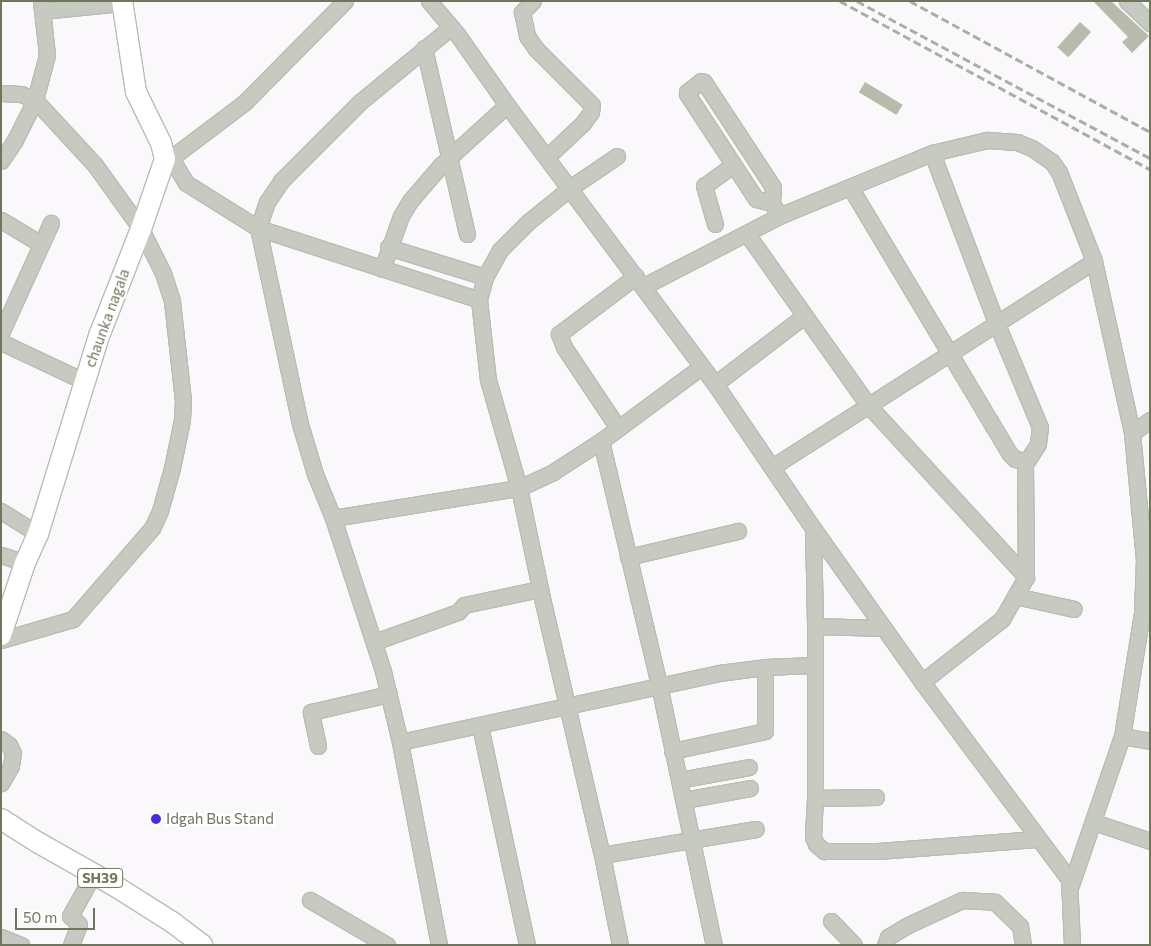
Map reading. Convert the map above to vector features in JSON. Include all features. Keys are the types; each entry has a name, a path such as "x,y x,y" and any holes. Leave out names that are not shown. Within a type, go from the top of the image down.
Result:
{"main road":[{"path":"122,2 136,92 168,159"},
{"name":"chaunka nagala","path":"1,635 25,563 38,534 99,336 168,159"},
{"name":"SH39","path":"1,819 172,922 195,942"},
{"name":"SH39","path":"1,832 195,942"}],"street":[{"path":"345,1 245,102 168,159 186,183 258,228 479,300"},
{"path":"429,1 451,27 715,384 813,528 922,682 1067,877 1071,885"},
{"path":"533,1 522,12 522,21 527,36 536,49 592,106 591,112 583,123 547,157"},
{"path":"1,161 15,140 34,100 47,55 42,6 122,2"},
{"path":"1130,4 1150,11"},
{"path":"1130,4 1150,24"},
{"path":"439,945 389,694 374,642 333,518 315,474 300,424 258,228 267,202 282,180 360,102 451,27"},
{"path":"424,48 467,234"},
{"path":"772,203 756,200 732,166 687,94 701,81 704,82 774,187 772,203 779,216"},
{"path":"1,92 21,94 34,100 94,165 141,229 163,273 172,301 183,400 182,420 172,468 160,511 152,528 73,619 1,640"},
{"path":"382,269 401,216 410,201 450,156 507,105"},
{"path":"618,428 564,347 559,334 640,281 747,234 779,216 932,152 994,139 1017,142 1032,148 1052,162 1059,172 1094,260 1132,433 1147,557 1146,613 1122,736 1071,885 1072,945"},
{"path":"922,682 1002,619 1026,577 1026,461 1038,444 1040,427 996,322 932,152"},
{"path":"617,156 570,188 528,222 500,250 485,277 479,300 488,380 520,488 540,589 602,855 620,945"},
{"path":"715,224 704,186 732,166"},
{"path":"850,187 1009,453 1015,459 1026,461"},
{"path":"1,220 41,244"},
{"path":"1,333 51,223"},
{"path":"747,234 868,405 1026,577"},
{"path":"388,248 485,277"},
{"path":"772,467 1094,260"},
{"path":"715,384 804,316"},
{"path":"1,342 84,381"},
{"path":"333,518 520,488 553,472 601,442 702,367"},
{"path":"1132,433 1150,420"},
{"path":"601,442 659,685 714,945"},
{"path":"1,511 38,534"},
{"path":"813,528 815,626 815,798 813,837 816,844 824,850 878,851 1037,839"},
{"path":"628,557 738,531"},
{"path":"1,555 25,563"},
{"path":"374,642 458,612 464,606 540,589"},
{"path":"1015,596 1074,609"},
{"path":"815,626 884,628"},
{"path":"400,742 480,726 659,685 765,667 815,665"},
{"path":"672,751 766,731 765,667"},
{"path":"318,746 310,712 389,694"},
{"path":"480,726 527,945"},
{"path":"1122,736 1150,741"},
{"path":"1,739 9,745 13,754 11,766 1,783"},
{"path":"679,780 748,767"},
{"path":"684,800 750,788"},
{"path":"815,798 876,797"},
{"path":"1094,822 1150,841"},
{"path":"602,855 756,829"},
{"path":"70,945 79,924 70,916 88,883"},
{"path":"310,900 387,945"},
{"path":"885,945 888,937 908,925 962,900 995,902 1020,926 1023,945"},
{"path":"831,921 854,945"},
{"path":"1,936 21,945"}],"building":[{"path":"1093,1 1111,1 1149,36 1132,53 1122,42 1128,37"},
{"path":"1080,22 1091,32 1068,57 1057,47"},
{"path":"865,82 903,105 897,115 859,92"}],"railway":[{"path":"840,1 1150,169"},
{"path":"857,1 1150,158"},
{"path":"910,1 1150,132"}],"place":[{"name":"Idgah Bus Stand","path":"156,819"}]}
